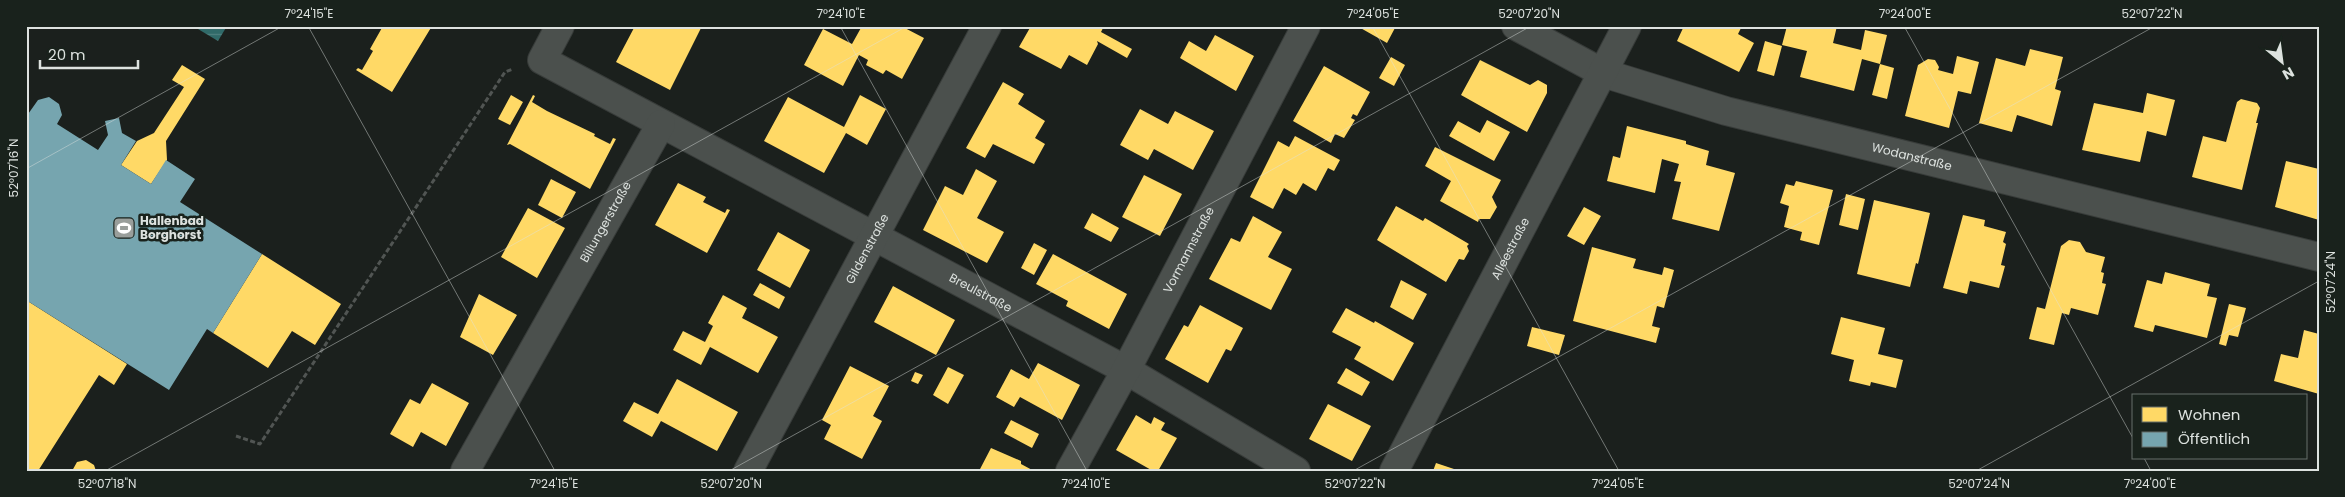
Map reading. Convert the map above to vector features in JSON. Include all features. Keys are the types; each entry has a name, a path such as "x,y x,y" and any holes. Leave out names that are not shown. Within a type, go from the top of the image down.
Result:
{"street":[{"path":"560,26 542,60 661,124"},
{"name":"Gildenstraße","path":"748,471 987,26"},
{"name":"Vormannstraße","path":"1070,471 1126,370 1306,26"},
{"name":"Wodanstraße","path":"1516,26 1603,74 1726,111 2319,257"},
{"name":"Alleestraße","path":"1394,471 1627,26"},
{"name":"Breulstraße","path":"661,124 1126,370 1296,471"},
{"name":"Billungerstraße","path":"465,471 661,124"}],"path":[{"path":"236,436 260,444 505,72 542,60"}],"water":[{"path":"193,26 227,26 218,41"}],"building: Wohnen":[{"path":"383,26 432,26 392,92 356,70 358,68 362,70 373,51 370,49"},
{"path":"635,26 702,26 670,90 616,62"},
{"path":"862,26 901,26 924,38 902,79 886,70 883,74 866,65 868,60 859,55 843,86 804,65 823,29 852,44"},
{"path":"1031,26 1065,26 1070,29 1071,26 1104,26 1101,32 1132,49 1127,58 1097,41 1098,44 1087,65 1069,55 1061,69 1019,47"},
{"path":"1357,26 1396,26 1387,43"},
{"path":"1684,26 1742,26 1738,34 1754,43 1739,72 1677,41"},
{"path":"1787,26 1837,26 1833,43 1861,50 1865,30 1887,35 1880,64 1862,59 1854,91 1800,77 1807,51 1782,45"},
{"path":"1215,35 1254,56 1236,91 1180,58 1189,41 1206,51"},
{"path":"1765,41 1782,46 1774,76 1757,71"},
{"path":"2030,49 2063,57 2055,89 2061,91 2052,126 2017,115 2012,132 1979,123 1996,58 2025,66"},
{"path":"1957,56 1979,62 1971,94 1958,91 1949,128 1905,116 1918,65 1928,59 1935,60 1939,67 1938,70 1953,74"},
{"path":"1391,57 1405,65 1394,86 1379,78"},
{"path":"1480,60 1530,85 1538,80 1547,85 1547,93 1527,132 1461,95"},
{"path":"1880,64 1894,68 1887,99 1872,95"},
{"path":"182,65 205,79 166,141 167,160 151,184 121,165 137,141 154,133 184,87 172,80"},
{"path":"1324,66 1370,92 1357,116 1353,114 1351,118 1355,120 1344,138 1335,134 1331,143 1293,121"},
{"path":"1003,82 1024,94 1018,104 1045,121 1035,138 1045,144 1034,164 993,144 985,158 966,148"},
{"path":"2147,93 2175,100 2166,136 2147,131 2140,162 2082,150 2094,103 2143,113"},
{"path":"511,95 523,102 510,125 498,119"},
{"path":"533,95 535,96 532,102 595,134 594,136 610,144 613,138 616,139 590,189 510,144 507,145"},
{"path":"860,95 886,109 867,145 846,133 824,173 764,141 788,97 844,127"},
{"path":"2241,99 2257,103 2260,108 2242,190 2192,177 2203,136 2226,142 2237,102"},
{"path":"1140,109 1168,124 1175,111 1214,131 1193,170 1154,149 1148,160 1120,145"},
{"path":"1487,120 1510,132 1494,161 1449,136 1458,121 1480,133"},
{"path":"1627,126 1686,141 1686,144 1709,151 1706,165 1735,173 1719,231 1672,219 1681,182 1674,181 1679,164 1662,159 1655,193 1607,181 1613,156 1620,158"},
{"path":"1295,136 1340,160 1334,171 1328,168 1316,191 1303,183 1296,195 1284,188 1273,209 1250,197 1278,141 1289,147"},
{"path":"1435,147 1501,180 1492,197 1497,207 1490,219 1479,219 1478,222 1440,201 1451,181 1425,166"},
{"path":"2286,161 2319,169 2319,220 2275,207"},
{"path":"976,169 997,181 977,218 1004,232 987,263 923,230 945,186 963,195"},
{"path":"1144,175 1182,194 1160,236 1122,217"},
{"path":"551,179 576,192 562,218 538,205"},
{"path":"1796,181 1833,190 1819,245 1800,240 1802,232 1784,227 1789,206 1780,203 1786,184 1794,186"},
{"path":"678,183 706,197 703,202 725,213 727,209 730,210 707,253 655,225"},
{"path":"1846,194 1865,199 1858,230 1839,225"},
{"path":"1874,200 1930,213 1918,264 1916,263 1910,287 1857,274"},
{"path":"1396,206 1423,221 1425,218 1469,244 1467,246 1469,251 1464,260 1459,259 1446,282 1377,240"},
{"path":"1584,207 1601,216 1584,245 1567,236"},
{"path":"528,208 565,228 537,278 501,257"},
{"path":"1092,213 1119,228 1111,242 1084,228"},
{"path":"1963,215 1985,220 1984,226 2006,232 2003,242 2006,244 2001,265 2005,266 1999,288 1970,281 1967,294 1943,288"},
{"path":"1253,216 1282,232 1268,257 1292,269 1271,310 1209,279 1231,238 1240,242"},
{"path":"778,232 810,250 790,288 757,270"},
{"path":"2069,240 2080,242 2086,252 2105,257 2101,272 2104,273 2102,283 2106,284 2098,315 2071,308 2069,315 2062,313 2054,345 2029,339 2037,307 2045,309 2061,246"},
{"path":"1034,243 1047,250 1034,275 1021,268"},
{"path":"1592,247 1636,259 1633,268 1662,275 1664,267 1674,270 1664,308 1657,306 1652,326 1660,328 1656,343 1573,321"},
{"path":"262,254 341,304 315,345 292,331 268,368 213,333"},
{"path":"1053,254 1127,294 1109,329 1066,306 1068,301 1036,284"},
{"path":"2165,272 2210,284 2207,296 2217,298 2207,338 2155,325 2153,332 2134,327 2147,280 2162,284"},
{"path":"1401,280 1427,294 1413,320 1390,307"},
{"path":"760,283 785,297 779,309 753,295"},
{"path":"893,286 955,320 936,355 874,322"},
{"path":"479,294 517,315 493,355 460,337"},
{"path":"723,295 747,308 742,318 778,337 758,373 710,347 701,365 673,350 683,331 705,342 713,326 708,323"},
{"path":"26,300 127,364 114,385 99,375 38,471 26,471"},
{"path":"2229,304 2246,308 2238,337 2229,335 2226,346 2219,344"},
{"path":"1200,305 1243,328 1231,351 1226,349 1208,383 1165,359 1184,325 1188,327"},
{"path":"1346,308 1374,323 1375,321 1414,343 1393,381 1354,359 1361,347 1332,332"},
{"path":"1841,317 1885,328 1878,354 1903,360 1896,388 1871,382 1870,386 1849,381 1854,360 1831,354"},
{"path":"1532,327 1565,335 1559,355 1527,346"},
{"path":"2304,330 2319,334 2319,394 2274,381 2281,354 2298,358"},
{"path":"1038,363 1080,385 1062,420 1020,397 1014,407 996,397 1011,369 1029,379"},
{"path":"850,366 889,386 873,416 882,421 862,459 824,439 831,425 822,420"},
{"path":"948,367 964,375 948,404 933,395"},
{"path":"1346,368 1370,382 1362,396 1337,383"},
{"path":"915,372 923,375 918,384 911,381"},
{"path":"677,379 738,412 717,451 661,421 652,437 623,421 634,402 658,414"},
{"path":"432,383 469,403 446,446 421,432 413,447 390,434 410,399 420,404"},
{"path":"1328,404 1371,426 1352,461 1309,439"},
{"path":"1136,415 1151,424 1154,417 1165,423 1161,430 1177,438 1158,471 1153,471 1116,450"},
{"path":"1011,420 1039,434 1032,448 1004,433"},
{"path":"991,448 1021,461 1021,464 1034,471 979,471"},
{"path":"86,460 94,465 96,471 72,471 77,462"},
{"path":"1436,463 1457,470 1457,471 1433,471"}],"building: Öffentlich":[{"name":"Hallenbad Borghorst","path":"49,97 59,104 62,115 57,124 98,150 108,135 105,121 119,118 122,133 136,141 121,165 151,184 166,160 195,179 180,202 262,254 213,333 207,329 169,390 26,300 26,117 38,100"}],"place":[{"name":"Hallenbad Borghorst","path":"124,228"}]}
